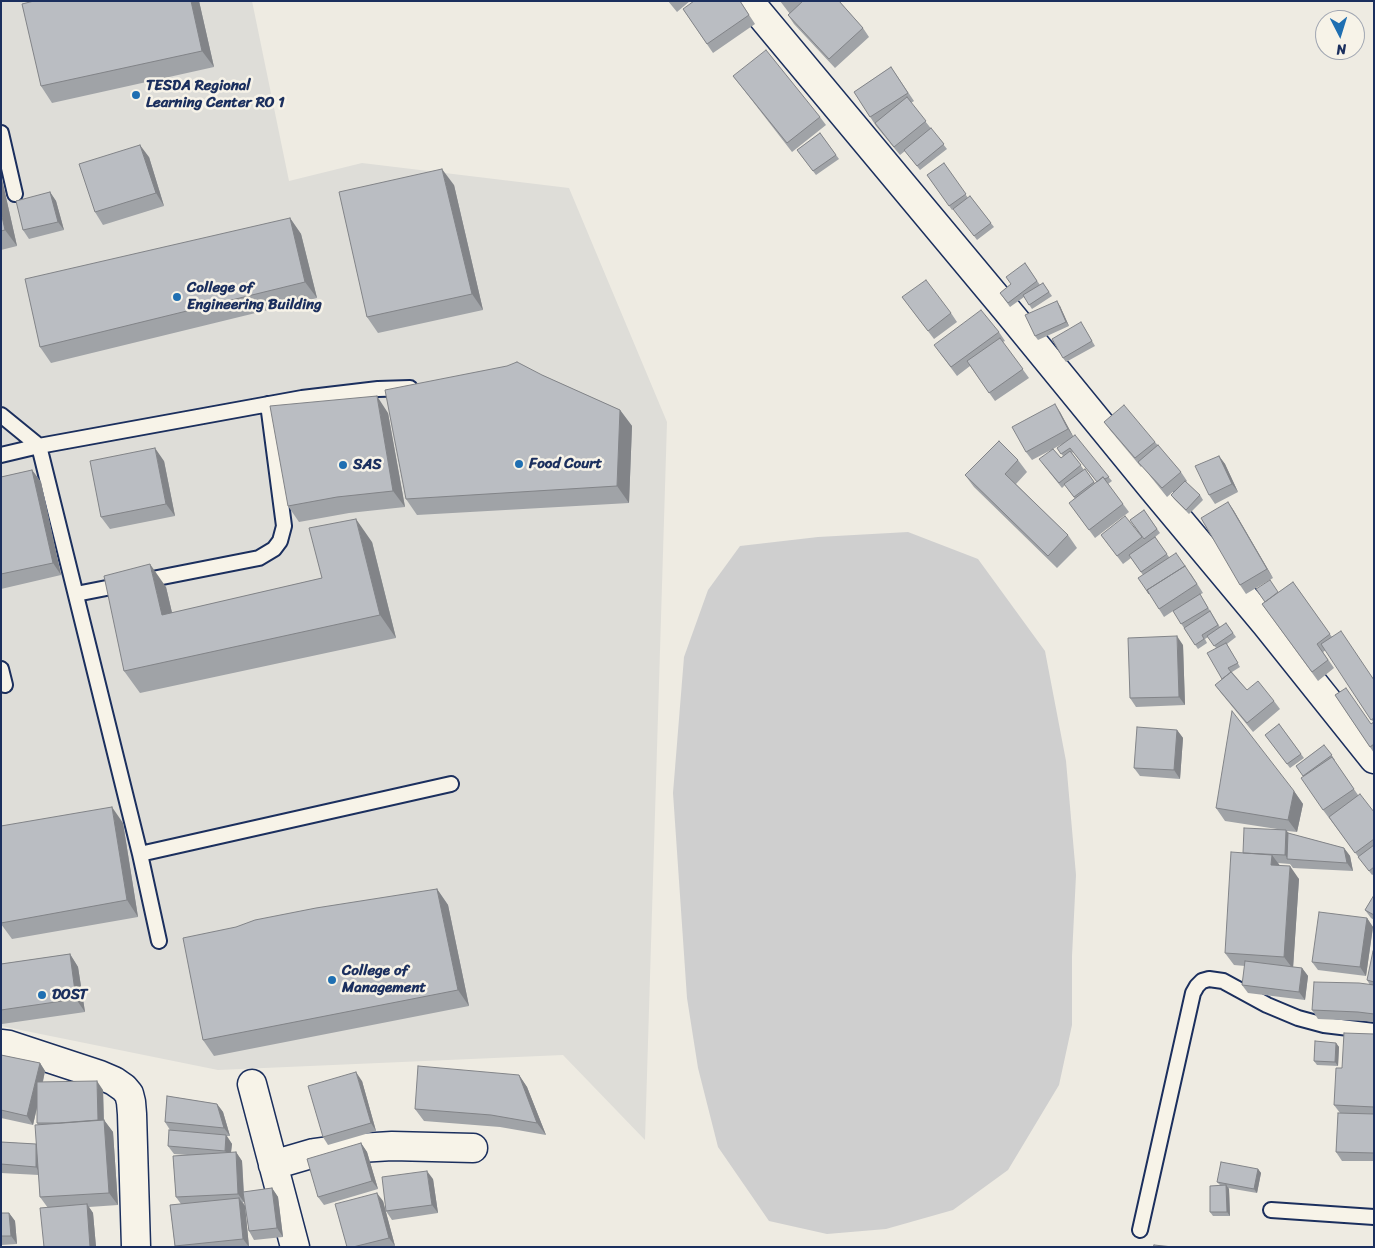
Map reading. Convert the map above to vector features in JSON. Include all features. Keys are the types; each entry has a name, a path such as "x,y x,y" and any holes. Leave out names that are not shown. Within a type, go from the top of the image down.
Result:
{"street":[{"path":"748,1 1006,308 1148,483 1266,624 1374,759"},
{"path":"1,1044 100,1075 114,1081 124,1088 128,1094 132,1108 136,1247"},
{"path":"252,1084 295,1247"},
{"path":"273,1165 314,1153 343,1149 392,1146 473,1148"}],"lane":[{"path":"1,133 14,194"},
{"path":"1,455 39,446 302,398 378,389 424,387"},
{"path":"76,594 259,558 274,549 280,541 284,526 268,404"},
{"path":"1,415 39,446 140,854 159,941"},
{"path":"1,669 5,685"},
{"path":"140,854 451,784"},
{"path":"1140,1230 1193,993 1202,981 1209,979 1224,981 1267,1005 1298,1018 1324,1025 1374,1031"},
{"path":"1271,1210 1374,1217"}],"shaded area":[{"path":"1,1 252,1 289,181 362,163 569,188 667,422 645,1140 563,1055 218,1070 1,1026"},
{"path":"908,532 978,559 1045,651 1066,761 1076,875 1072,956 1072,1025 1059,1085 1008,1170 953,1210 886,1229 827,1234 769,1221 718,1147 698,1068 687,998 673,793 684,657 708,590 740,546 818,537"}],"building":[{"path":"34,1 191,1 202,51 41,86 22,4"},
{"path":"694,1 740,1 749,15 707,44 683,9"},
{"path":"803,1 839,1 863,28 829,59 788,15"},
{"path":"766,50 820,117 787,143 733,76"},
{"path":"891,67 908,93 870,117 854,92"},
{"path":"907,97 926,121 894,147 875,123"},
{"path":"931,128 944,144 917,166 904,150"},
{"path":"820,133 836,155 813,171 797,150"},
{"path":"140,145 156,193 95,212 79,164"},
{"path":"944,163 966,194 949,206 927,175"},
{"path":"442,169 472,294 367,317 339,192"},
{"path":"50,192 58,222 23,230 16,201"},
{"path":"970,196 991,223 974,236 953,209"},
{"path":"1,212 5,230 1,231"},
{"name":"College of Engineering Building","path":"290,218 305,282 40,347 25,279"},
{"path":"1025,263 1037,281 1008,303 1000,293 1011,284 1006,277"},
{"path":"926,280 951,313 928,331 902,297"},
{"path":"1043,283 1049,292 1029,305 1023,295"},
{"path":"1057,301 1066,322 1035,336 1025,315"},
{"path":"981,310 999,332 951,367 934,345"},
{"path":"1081,322 1092,341 1063,358 1052,339"},
{"path":"1000,338 1023,369 989,393 967,361"},
{"name":"Food Court","path":"517,362 620,410 617,486 406,499 385,390 507,366"},
{"name":"SAS","path":"377,396 393,491 337,497 288,506 270,406"},
{"path":"1055,404 1068,429 1026,452 1012,427"},
{"path":"1124,405 1155,442 1135,458 1104,422"},
{"path":"1075,435 1109,477 1105,479 1103,477 1097,482 1070,448 1061,454 1057,448"},
{"path":"999,441 1018,460 1005,474 1068,535 1048,556 965,475"},
{"path":"1158,445 1181,472 1162,488 1138,462"},
{"path":"155,448 166,504 101,517 90,461"},
{"path":"1053,449 1061,458 1070,451 1081,465 1059,483 1039,459"},
{"path":"1219,456 1232,484 1209,495 1195,466"},
{"path":"1085,469 1094,482 1074,497 1064,484"},
{"path":"32,470 53,563 1,574 1,477"},
{"path":"1103,477 1123,504 1089,530 1069,503"},
{"path":"1185,481 1200,495 1186,510 1171,495"},
{"path":"1228,502 1267,569 1240,585 1201,518"},
{"path":"1144,510 1157,529 1144,539 1130,520"},
{"path":"1125,516 1142,537 1117,556 1101,535"},
{"path":"356,519 380,615 124,671 104,576 150,564 162,615 322,578 309,528"},
{"path":"1155,537 1167,554 1141,572 1129,555"},
{"path":"1176,553 1185,566 1147,590 1149,594 1138,578"},
{"path":"1185,566 1197,584 1159,609 1147,590"},
{"path":"1270,580 1278,592 1265,602 1256,589"},
{"path":"1293,582 1330,634 1317,644 1328,660 1312,672 1262,604"},
{"path":"1200,594 1208,608 1181,624 1173,611"},
{"path":"1210,611 1218,625 1202,635 1204,639 1195,645 1184,628"},
{"path":"1226,623 1233,633 1214,646 1207,636"},
{"path":"1341,631 1374,680 1374,718 1371,720 1321,644"},
{"path":"1177,636 1179,697 1130,698 1128,638"},
{"path":"1226,643 1238,663 1228,668 1231,672 1222,679 1207,653"},
{"path":"1231,672 1247,690 1258,681 1274,701 1247,723 1215,685"},
{"path":"1346,688 1371,724 1374,722 1374,744 1370,747 1335,695"},
{"path":"1232,711 1294,791 1288,820 1216,808"},
{"path":"1279,724 1301,754 1287,764 1265,735"},
{"path":"1137,727 1177,730 1174,770 1134,768"},
{"path":"1324,745 1332,755 1303,776 1296,766"},
{"path":"1332,757 1354,789 1323,810 1301,778"},
{"path":"1360,794 1374,812 1374,839 1355,853 1329,817"},
{"path":"112,807 127,900 1,923 1,826"},
{"path":"1244,828 1286,830 1285,855 1243,853"},
{"path":"1288,833 1344,848 1347,863 1287,859"},
{"path":"1374,845 1374,867 1369,871 1358,857"},
{"path":"1231,852 1272,855 1271,865 1290,866 1284,957 1225,953"},
{"name":"College of Management","path":"437,889 458,990 203,1040 183,938 236,927 255,920 316,908"},
{"path":"1374,895 1374,915 1365,910"},
{"path":"1319,912 1367,918 1360,967 1312,962"},
{"path":"1374,951 1374,982 1367,980"},
{"name":"DOST","path":"70,954 76,999 1,1010 1,964"},
{"path":"1245,961 1302,968 1299,992 1242,985"},
{"path":"1314,982 1374,985 1374,1014 1312,1010"},
{"path":"1344,1033 1374,1034 1374,1107 1334,1105 1336,1068 1342,1068"},
{"path":"1315,1041 1336,1043 1335,1062 1314,1061"},
{"path":"1,1055 40,1063 27,1116 1,1110"},
{"path":"418,1066 519,1075 537,1123 491,1115 415,1109"},
{"path":"356,1072 371,1123 323,1137 308,1086"},
{"path":"97,1081 98,1120 37,1123 37,1082"},
{"path":"167,1096 217,1104 224,1128 165,1122"},
{"path":"1338,1113 1374,1114 1374,1153 1336,1152"},
{"path":"104,1120 109,1193 40,1197 35,1125"},
{"path":"169,1130 226,1135 225,1151 168,1146"},
{"path":"1,1142 36,1144 36,1167 1,1164"},
{"path":"361,1143 372,1181 318,1197 307,1159"},
{"path":"236,1152 238,1194 176,1197 173,1156"},
{"path":"1221,1162 1258,1169 1254,1189 1217,1182"},
{"path":"427,1171 432,1205 386,1211 382,1177"},
{"path":"1226,1185 1227,1212 1210,1212 1210,1186"},
{"path":"272,1188 277,1228 249,1231 243,1192"},
{"path":"377,1193 389,1238 347,1247 335,1204"},
{"path":"239,1198 243,1239 175,1246 170,1205"},
{"path":"87,1204 90,1247 44,1247 40,1208"},
{"path":"1,1213 9,1213 11,1236 1,1236"},
{"path":"1154,1245 1173,1247 1153,1247"}],"place":[{"name":"TESDA Regional Learning Center RO 1","path":"136,95"},
{"name":"College of Engineering Building","path":"177,297"},
{"name":"Food Court","path":"519,464"},
{"name":"SAS","path":"343,465"},
{"name":"College of Management","path":"332,980"},
{"name":"DOST","path":"42,995"}]}
